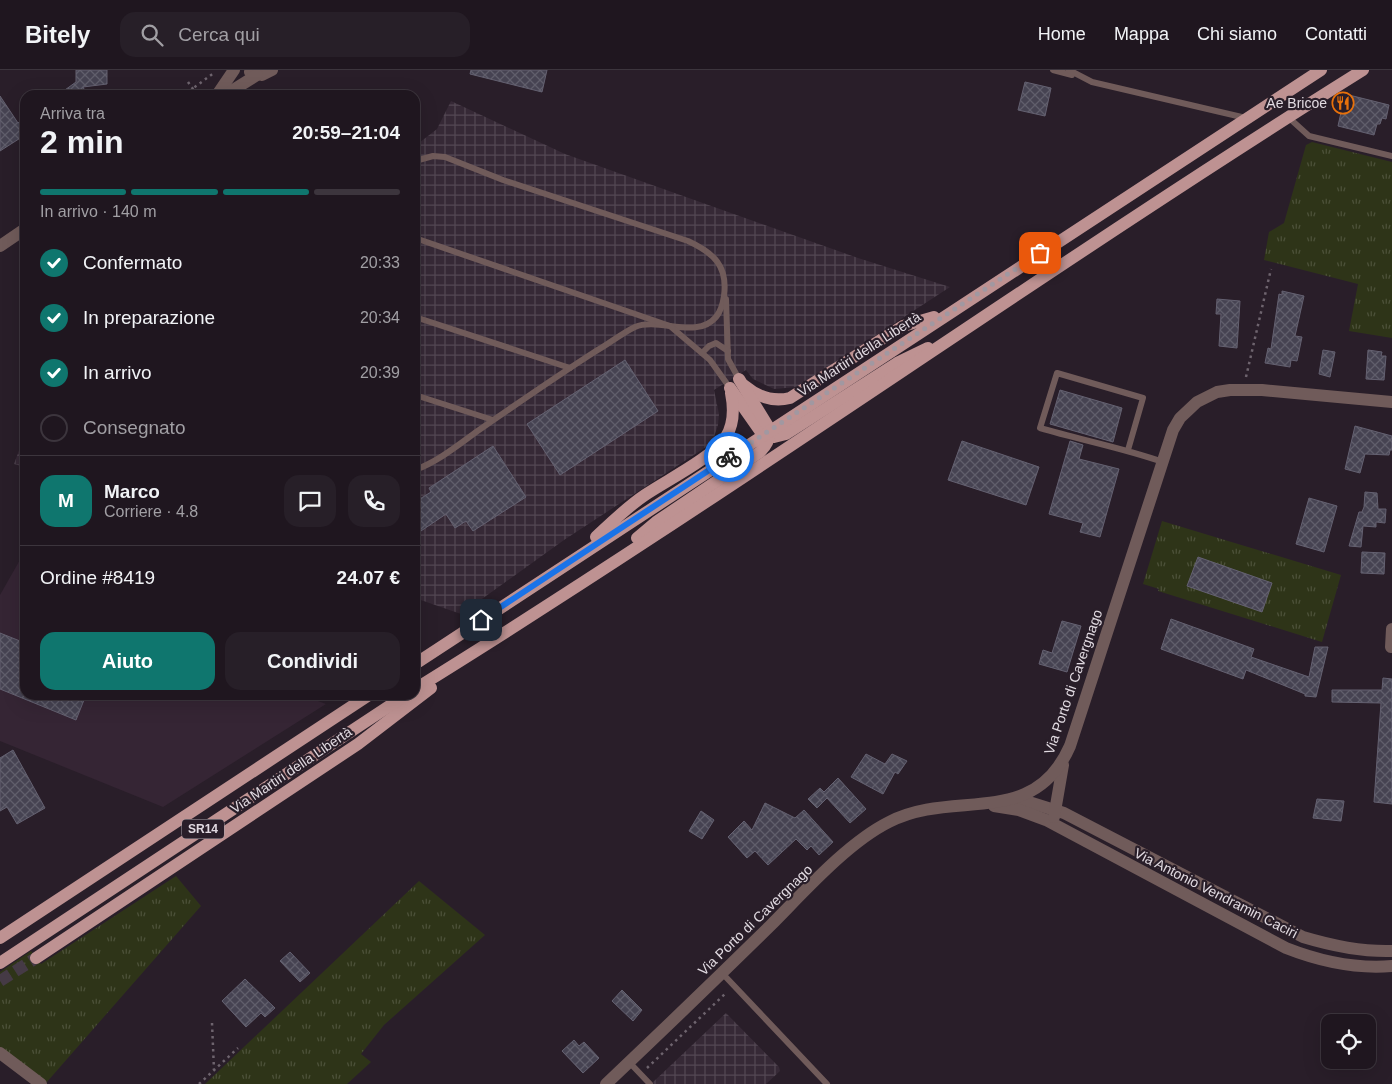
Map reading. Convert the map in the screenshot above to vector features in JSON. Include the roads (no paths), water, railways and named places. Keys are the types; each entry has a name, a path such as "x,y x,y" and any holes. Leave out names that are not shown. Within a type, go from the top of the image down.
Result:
{"main road":[{"name":"Via Martiri della Libertà","path":"420,661 1321,70"},
{"name":"Via Martiri della Libertà","path":"420,687 482,648 1288,117 1363,70"},
{"path":"734,384 748,388 766,398 782,400 790,398 903,326 949,313"},
{"path":"734,384 767,434 780,437 918,350 937,347"},
{"path":"577,557 629,506 708,454 722,442 728,433 733,416 734,384"},
{"path":"584,581 656,522 760,452 767,434"},
{"name":"Via Martiri della Libertà","path":"420,696 482,648"},
{"name":"Via Martiri della Libertà","path":"3,938 361,700"},
{"name":"Via Martiri della Libertà","path":"0,963 398,700"},
{"name":"Via Martiri della Libertà","path":"36,958 358,744 415,700"}],"street":[{"path":"221,90 234,70"},
{"path":"231,90 253,72 272,70"},
{"path":"0,246 20,232"},
{"name":"Via Porto di Cavergnago","path":"606,1084 806,890 875,830 909,812 939,807 997,803 1016,798 1044,783 1064,758 1173,430 1188,409 1217,392 1244,390 1392,402"},
{"path":"1391,647 1392,629"},
{"path":"1062,829 1054,818 1054,809 1064,758"},
{"path":"1016,798 1054,809 1302,937 1346,948 1368,951 1392,951"},
{"name":"Via Antonio Vendramin Caciri","path":"982,804 1019,810 1046,820 1286,948 1306,956 1347,964 1392,966"},
{"path":"0,1053 41,1084"}],"lane":[{"path":"1053,70 1076,75 1092,82 1247,118"},
{"path":"1069,70 1076,75"},
{"path":"1288,117 1309,136 1392,156"},
{"path":"420,160 433,156 445,156 502,180 688,241 706,249 714,256 723,273 728,351 734,384"},
{"path":"420,240 670,326 734,384"},
{"path":"420,468 443,456 570,368 637,327 670,326 684,328 710,322 721,309 725,288"},
{"path":"420,319 570,368"},
{"path":"702,354 709,346 716,343 728,351"},
{"path":"1128,450 1144,398 1057,373 1040,428 1115,449 1128,450 1163,462"},
{"path":"420,397 493,420"},
{"path":"722,973 827,1084"},
{"path":"629,1062 650,1084"}],"tunnel":[{"path":"0,981 36,958"}],"place":[{"name":"Ae Bricoe","path":"1343,103"}]}
